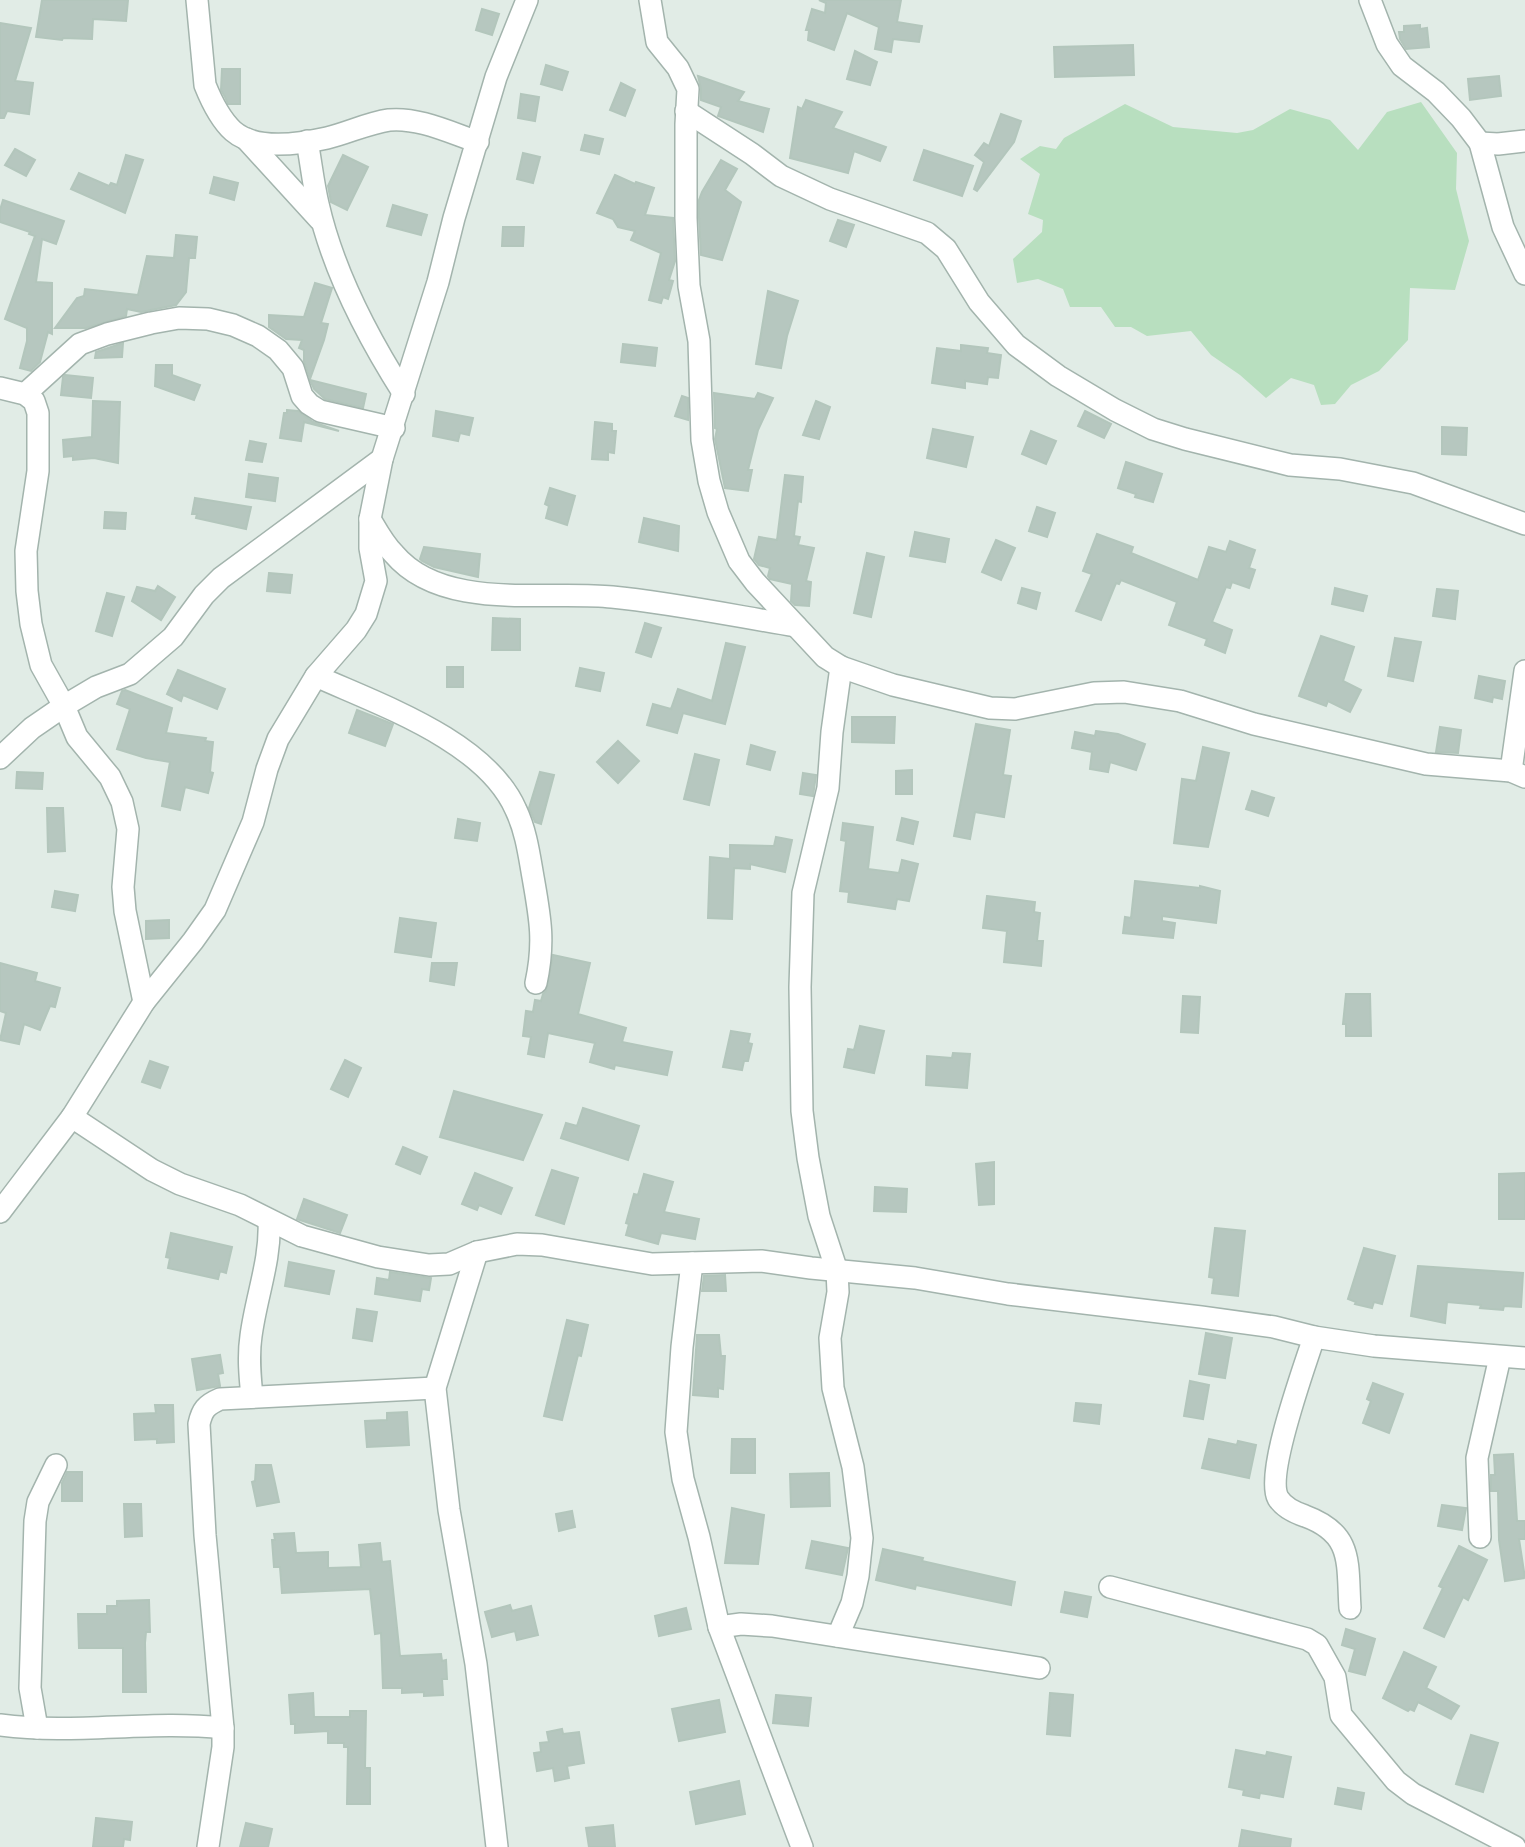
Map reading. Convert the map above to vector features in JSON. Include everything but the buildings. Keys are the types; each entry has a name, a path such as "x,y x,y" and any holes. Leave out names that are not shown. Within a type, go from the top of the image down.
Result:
{"street":[{"path":"197,0 205,85 210,98 232,130 246,139 324,223"},
{"path":"0,1212 72,1117 144,1002 215,910 253,822 278,739 316,676 356,630 366,614 376,581 370,548 370,519 382,459 439,282 454,218 496,77 527,0"},
{"path":"650,0 657,42 678,68 688,89 686,218 689,286 699,341 702,440 709,481 718,512 739,561 825,657 841,667 893,685 990,708 1015,709 1094,693 1124,692 1180,701 1254,724 1426,764 1518,774 1525,671"},
{"path":"1370,0 1387,44 1402,66 1436,92 1480,143 1503,227 1525,274"},
{"path":"687,111 780,176 830,199 927,233 946,249 979,302 1016,345 1058,376 1153,429 1290,465 1340,469 1413,483 1525,524"},
{"path":"246,139 278,144 326,139 390,120 425,125 478,142"},
{"path":"307,141 318,205 334,256 372,344 404,394"},
{"path":"1480,143 1525,141"},
{"path":"24,394 80,344 150,323 179,318 208,319 233,325 258,336 278,350 293,368 302,396 320,411 394,428"},
{"path":"0,388 24,394 34,401 38,413 38,471 26,551 31,624 41,665 64,706 77,737 110,777 122,802 128,830 123,887 125,911 144,1002"},
{"path":"0,758 32,728 64,706 96,687 130,674 173,636 204,595 221,578 382,459"},
{"path":"370,519 395,556 420,576 456,589 530,597 608,596 796,626"},
{"path":"838,1636 854,1594 862,1538 853,1467 833,1388 830,1357 838,1292 837,1271 820,1216 808,1158 802,1111 800,987 803,894 828,788 841,667"},
{"path":"316,676 419,722 448,739 499,782 515,807 526,836 542,931 541,958 536,983"},
{"path":"72,1117 152,1170 180,1184 240,1205 302,1236 378,1257 429,1265 449,1264 477,1252 517,1244 542,1245 652,1264 761,1261 915,1278 1021,1296 1214,1318 1274,1327 1314,1337 1393,1348 1525,1357"},
{"path":"252,1397 249,1359 251,1335 267,1260 269,1221"},
{"path":"477,1252 435,1388 449,1510 476,1664 497,1847"},
{"path":"692,1263 681,1347 676,1432 683,1479 719,1627 802,1847"},
{"path":"1314,1337 1281,1447 1275,1487 1279,1499 1287,1508 1332,1528 1339,1537 1347,1558 1350,1608"},
{"path":"1480,1537 1477,1458 1500,1357"},
{"path":"208,1847 223,1747 223,1728 205,1535 199,1424 202,1411 220,1399 435,1388"},
{"path":"37,1728 30,1688 35,1521 44,1486 57,1465"},
{"path":"1110,1587 1307,1639 1317,1645 1335,1676 1341,1715 1396,1781 1413,1794 1515,1847"},
{"path":"719,1627 772,1626 1039,1668"},
{"path":"0,1725 37,1728 223,1728"}],"green space":[{"path":"1421,102 1457,153 1456,189 1469,241 1455,290 1410,288 1408,340 1379,371 1351,385 1335,404 1321,405 1314,385 1291,378 1266,398 1240,375 1211,355 1191,331 1147,336 1131,327 1115,327 1101,307 1070,307 1063,289 1038,279 1017,283 1013,259 1042,232 1043,220 1028,214 1040,174 1020,159 1040,146 1056,149 1064,138 1125,104 1173,127 1237,133 1253,130 1290,109 1330,120 1358,150 1387,112"}]}
